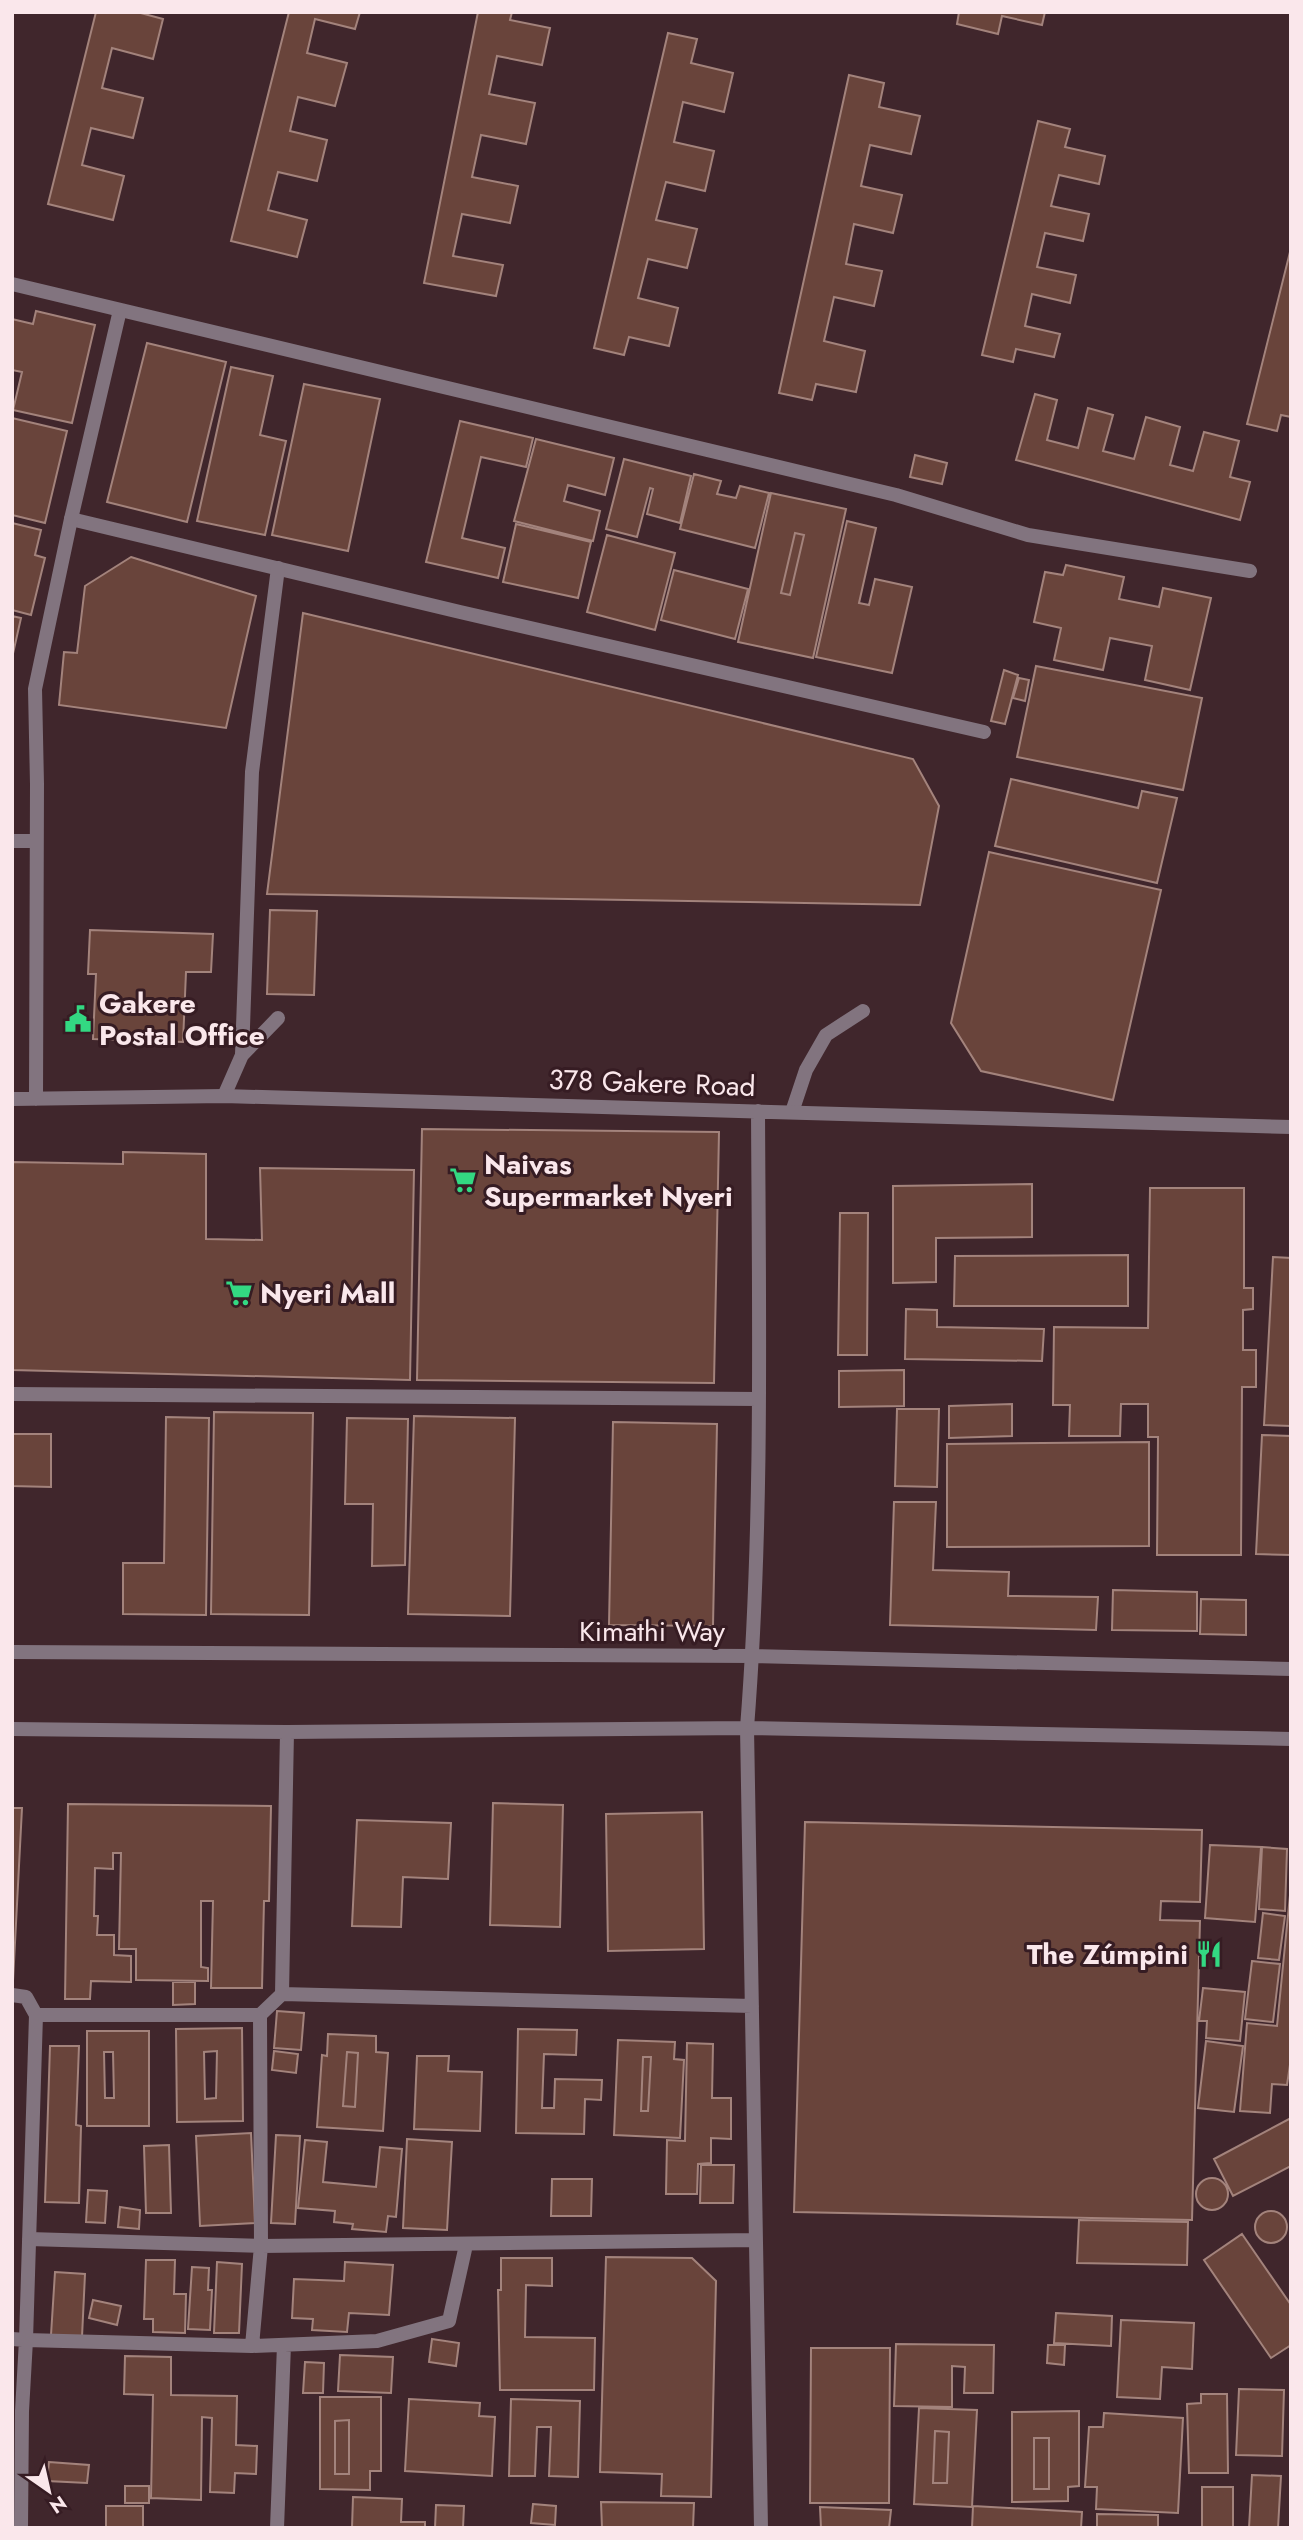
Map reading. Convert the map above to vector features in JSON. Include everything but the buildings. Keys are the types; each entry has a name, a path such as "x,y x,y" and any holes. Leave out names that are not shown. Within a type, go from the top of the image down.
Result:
{"street":[{"path":"12,284 896,495 1028,535 1250,571"},
{"path":"36,1099 35,690 71,519 120,310"},
{"path":"71,519 984,732"},
{"path":"242,1055 252,772 278,568"},
{"path":"12,841 36,841"},
{"path":"792,1112 806,1070 826,1035 863,1011"},
{"path":"224,1096 242,1055 278,1018"},
{"name":"378 Gakere Road","path":"12,1100 224,1096 1291,1128"},
{"path":"758,1111 759,1399 752,1656 747,1728 761,2528"},
{"path":"12,1394 759,1399"},
{"name":"Kimathi Way","path":"12,1652 752,1656 1291,1669"},
{"path":"12,1729 287,1732 747,1728 1291,1739"},
{"path":"282,1994 287,1732"},
{"path":"36,2015 260,2015 282,1994 752,2006"},
{"path":"12,1995 26,1997 36,2015 29,2239 19,2339 22,2411 21,2528"},
{"path":"253,2346 261,2246 260,2015"},
{"path":"29,2239 261,2246 756,2240"},
{"path":"19,2339 253,2346 377,2342 449,2321 466,2245"},
{"path":"277,2528 284,2345"}],"place":[{"name":"Gakere Postal Office","path":"78,1019"},
{"name":"Naivas Supermarket Nyeri","path":"463,1180"},
{"name":"Nyeri Mall","path":"239,1293"},
{"name":"The Zúmpini","path":"1209,1954"}]}
